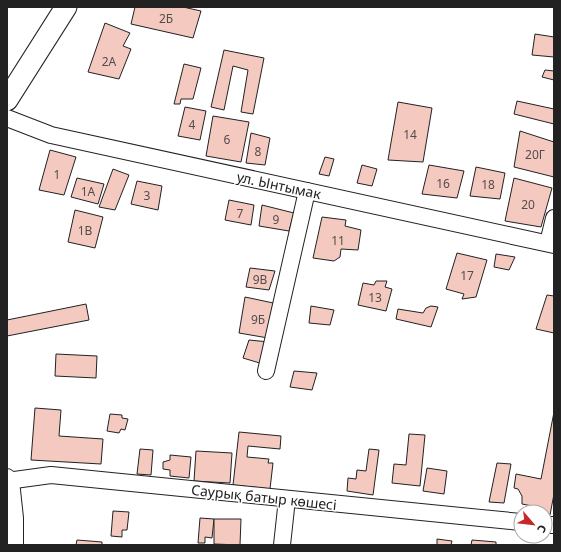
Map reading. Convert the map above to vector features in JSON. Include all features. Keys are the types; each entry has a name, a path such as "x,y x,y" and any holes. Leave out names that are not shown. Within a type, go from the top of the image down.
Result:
{"main road":[{"path":"7,100 66,7"}],"street":[{"name":"ул. Ынтымак","path":"7,118 52,135 551,244"},
{"path":"266,371 307,191"},
{"path":"551,244 554,218"},
{"name":"Саурық батыр көшесі","path":"8,480 51,475 513,521"},
{"path":"8,480 15,518 15,545"},
{"path":"282,545 287,499"}],"building":[{"path":"135,7 183,7 201,11 193,38 131,24"},
{"path":"105,23 130,33 123,46 131,49 119,79 88,72"},
{"path":"535,34 554,37 554,57 532,55"},
{"path":"224,50 264,58 253,114 241,112 248,70 233,66 224,110 211,107"},
{"path":"184,64 201,68 193,99 181,99 180,104 174,104"},
{"path":"545,70 554,71 554,80 542,77"},
{"path":"517,101 554,109 554,124 514,114"},
{"path":"398,102 432,108 423,162 388,160"},
{"path":"185,107 206,111 200,140 178,136"},
{"path":"213,116 249,122 241,162 206,156"},
{"path":"520,131 554,142 554,177 514,167"},
{"path":"251,133 270,138 265,165 246,163"},
{"path":"50,150 76,157 64,195 39,190"},
{"path":"325,157 334,159 329,176 319,174"},
{"path":"362,165 377,169 372,186 357,183"},
{"path":"429,165 464,171 457,198 422,194"},
{"path":"476,167 505,173 500,199 470,196"},
{"path":"113,169 129,175 115,210 99,207"},
{"path":"77,178 104,184 98,204 71,197"},
{"path":"514,178 552,188 541,227 505,221"},
{"path":"137,181 162,186 158,210 131,204"},
{"path":"229,200 254,205 251,225 225,220"},
{"path":"262,205 294,213 289,231 259,226"},
{"path":"75,210 103,217 95,248 68,242"},
{"path":"322,217 346,220 345,226 361,230 358,250 341,249 340,257 334,261 313,258"},
{"path":"457,253 487,260 476,297 462,299 464,294 446,289"},
{"path":"496,254 515,257 509,270 494,267"},
{"path":"250,268 275,271 269,290 246,287"},
{"path":"376,281 387,281 385,287 392,289 386,311 358,305 363,283 374,285"},
{"path":"547,295 554,296 554,333 536,329"},
{"path":"245,297 278,304 268,338 239,333"},
{"path":"86,304 89,320 7,336 7,320"},
{"path":"311,306 334,310 330,325 309,323"},
{"path":"431,306 438,307 431,327 396,319 398,309 423,313 426,308"},
{"path":"249,340 269,342 263,364 243,358"},
{"path":"56,354 97,356 96,378 55,376"},
{"path":"294,371 317,373 312,390 290,387"},
{"path":"35,408 61,410 59,436 103,439 101,464 31,460"},
{"path":"554,412 554,494 552,504 522,504 522,496 518,489 514,488 516,474 541,479"},
{"path":"110,414 122,415 122,418 128,419 125,430 121,429 119,433 107,431"},
{"path":"239,432 281,436 280,449 248,446 247,457 269,459 268,463 273,463 270,489 233,485"},
{"path":"409,434 425,435 420,486 392,483 394,464 406,465"},
{"path":"140,449 153,450 151,475 137,474"},
{"path":"369,449 379,450 373,495 347,491 348,478 356,479 357,470 366,471"},
{"path":"196,451 232,453 230,483 194,481"},
{"path":"170,455 191,457 189,478 170,476 170,470 163,469 163,462 170,460"},
{"path":"497,463 511,464 504,503 489,502"},
{"path":"427,468 447,471 444,494 423,491"},
{"path":"113,511 129,512 127,530 122,530 122,537 111,536"},
{"path":"200,518 214,519 212,538 205,537 205,543 198,543"},
{"path":"214,519 241,519 240,545 214,544"},
{"path":"437,539 452,541 451,545 437,545"},
{"path":"77,540 102,542 102,545 76,545"},
{"path":"472,540 496,542 496,545 471,545"}]}
